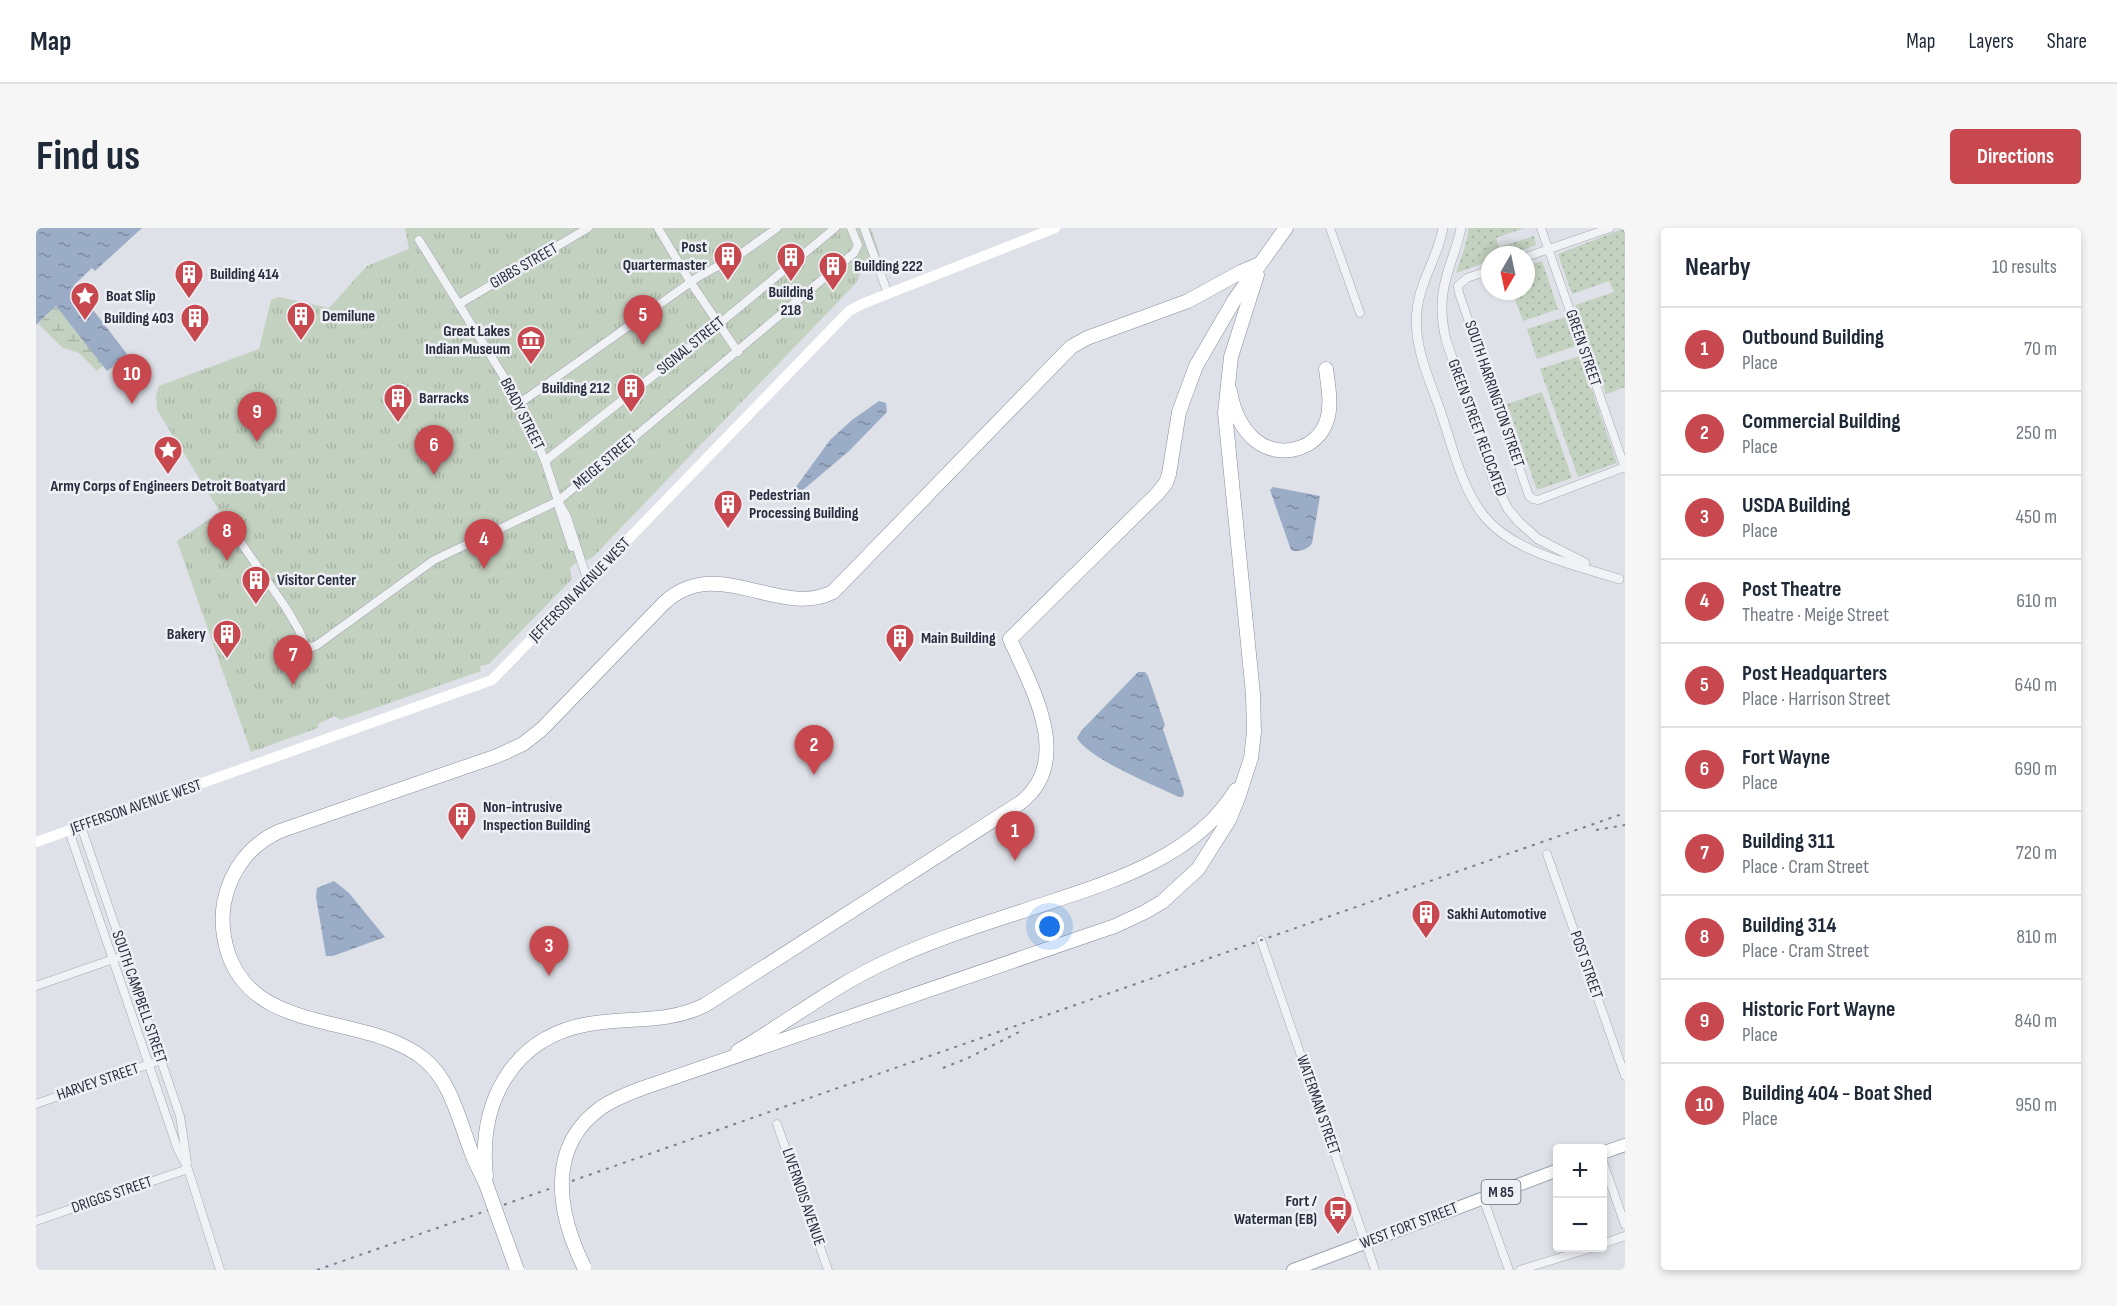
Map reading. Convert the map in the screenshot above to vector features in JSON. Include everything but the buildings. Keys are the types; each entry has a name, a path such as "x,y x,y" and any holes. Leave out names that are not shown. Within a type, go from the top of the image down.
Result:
{"highway":[{"path":"486,1184 485,1140 489,1112 501,1083 518,1061 542,1041 572,1027 591,1023 668,1018 689,1013 705,1005 1025,799 1035,787 1043,770 1046,735 1041,710 1010,639 1166,483 1177,421 1192,374 1226,313 1286,228"},
{"path":"585,1269 572,1242 563,1212 561,1179 567,1153 576,1134 592,1115 610,1102 640,1089 1097,933 1144,912 1173,893 1204,861 1231,815 1253,746 1254,709 1225,424 1228,372 1260,264"},
{"path":"517,1270 447,1087 424,1059 385,1038 277,1007 259,996 242,979 230,959 225,944 223,908 234,873 245,857 280,831 497,756 523,744 542,729 664,603 683,589 698,585 721,584 800,599 815,598 832,592 1071,347 1087,338 1188,301 1240,272 1260,264"},
{"path":"1228,372 1235,409 1249,433 1264,445 1289,451 1311,443 1325,426 1329,406 1326,369"},
{"path":"710,1066 887,961 971,928 1099,885 1162,856 1201,831 1215,819 1234,792 1248,766"}],"main road":[{"name":"JEFFERSON AVENUE WEST","path":"36,842 489,682 845,315 862,304 1055,228"},
{"path":"1607,1151 1625,1145"},
{"name":"WEST FORT STREET","path":"1293,1270 1553,1172"}],"street":[{"name":"GIBBS STREET","path":"459,304 588,228"},
{"path":"658,228 691,283 738,352"},
{"path":"520,403 691,283 742,253 777,228"},
{"name":"SIGNAL STREET","path":"545,461 835,228"},
{"name":"MEIGE STREET","path":"224,518 286,608 299,630 303,643 308,647 316,645 434,560 558,501 857,251 858,244 851,228"},
{"path":"864,228 888,294"},
{"path":"1330,228 1360,313"},
{"name":"GREEN STREET RELOCATED","path":"1443,228 1436,253 1419,295 1417,335 1423,361 1471,494 1488,521 1519,543 1623,578"},
{"name":"GREEN STREET RELOCATED","path":"1461,228 1444,286 1441,310 1443,326 1498,492 1514,516 1538,539 1623,578"},
{"name":"GREEN STREET","path":"1541,228 1625,468"},
{"path":"1535,254 1610,228"},
{"name":"BRADY STREET","path":"419,240 520,403 545,461 558,501 567,517 588,582"},
{"name":"SOUTH HARRINGTON STREET","path":"1481,273 1467,278 1458,286 1529,496 1533,499 1541,499 1625,468"},
{"name":"SOUTH CAMPBELL STREET","path":"81,826 180,1116 188,1169 220,1270"},
{"name":"SOUTH CAMPBELL STREET","path":"69,831 178,1150 188,1169"},
{"name":"POST STREET","path":"1547,854 1625,1076"},
{"name":"WATERMAN STREET","path":"1261,940 1375,1270"},
{"path":"36,986 125,955"},
{"name":"HARVEY STREET","path":"36,1104 161,1060"},
{"name":"LIVERNOIS AVENUE","path":"777,1124 828,1270"},
{"name":"DRIGGS STREET","path":"36,1221 188,1169"},
{"path":"1607,1173 1625,1225"},
{"path":"1483,1198 1509,1270"},
{"path":"1607,1242 1625,1236"},
{"path":"1520,1270 1578,1252"}],"green space":[{"path":"405,228 871,228 880,255 867,259 856,283 592,558 574,564 570,569 572,579 489,664 480,666 481,671 341,720 335,716 318,724 318,728 251,752 177,541 220,512 157,410 156,396 159,386 259,349 271,300 279,297 329,308 367,266 409,249"},
{"path":"1469,228 1524,228 1496,238 1499,246 1481,246 1481,264 1456,273"},
{"path":"1625,228 1625,387 1606,394 1575,305 1614,292 1609,281 1572,294 1558,254"},
{"path":"1534,236 1536,245 1533,246 1502,246"},
{"path":"1542,261 1558,309 1523,321 1515,300 1535,300 1535,263"},
{"path":"56,306 76,331 114,367 107,371 103,366 97,371 79,353 63,348 38,324"},
{"path":"1565,317 1576,346 1537,359 1527,329"},
{"path":"1580,356 1617,463 1578,477 1540,369"},
{"path":"1542,392 1572,478 1537,490 1507,404"}],"water":[{"path":"36,228 142,228 95,271 92,268 74,285 127,354 107,371 56,306 36,325"},
{"path":"879,401 886,403 887,412 849,451 792,497 793,491 830,440 852,420"},
{"path":"1273,487 1320,496 1312,543 1306,549 1291,550 1270,490"},
{"path":"1138,672 1145,672 1148,676 1165,725 1163,729 1184,792 1183,797 1108,763 1084,746 1077,738 1081,731"},
{"path":"334,881 349,893 385,937 333,956 326,956 316,897 317,888"}],"railway":[{"path":"317,1270 1625,813"},
{"path":"1596,830 1625,825"},
{"path":"943,1068 1019,1032"}],"place":[{"name":"Post Quartermaster","path":"728,282"},
{"name":"Building 218","path":"791,282"},
{"name":"Building 222","path":"833,292"},
{"name":"Building 414","path":"189,300"},
{"name":"Boat Slip","path":"85,322"},
{"name":"Demilune","path":"301,342"},
{"name":"Building 403","path":"195,344"},
{"name":"Post Headquarters","path":"643,345"},
{"name":"Great Lakes Indian Museum","path":"531,366"},
{"name":"Building 404 - Boat Shed","path":"132,404"},
{"name":"Building 212","path":"631,414"},
{"name":"Barracks","path":"398,424"},
{"name":"Historic Fort Wayne","path":"257,442"},
{"name":"Fort Wayne","path":"434,475"},
{"name":"Army Corps of Engineers Detroit Boatyard","path":"168,476"},
{"name":"Pedestrian Processing Building","path":"728,530"},
{"name":"Building 314","path":"227,561"},
{"name":"Post Theatre","path":"484,569"},
{"name":"Visitor Center","path":"256,606"},
{"name":"Bakery","path":"227,660"},
{"name":"Main Building","path":"900,664"},
{"name":"Building 311","path":"293,685"},
{"name":"Commercial Building","path":"814,775"},
{"name":"Non-intrusive Inspection Building","path":"462,842"},
{"name":"Outbound Building","path":"1015,861"},
{"name":"Sakhi Automotive","path":"1426,940"},
{"name":"USDA Building","path":"549,976"},
{"name":"Fort / Waterman (EB)","path":"1338,1236"}]}
